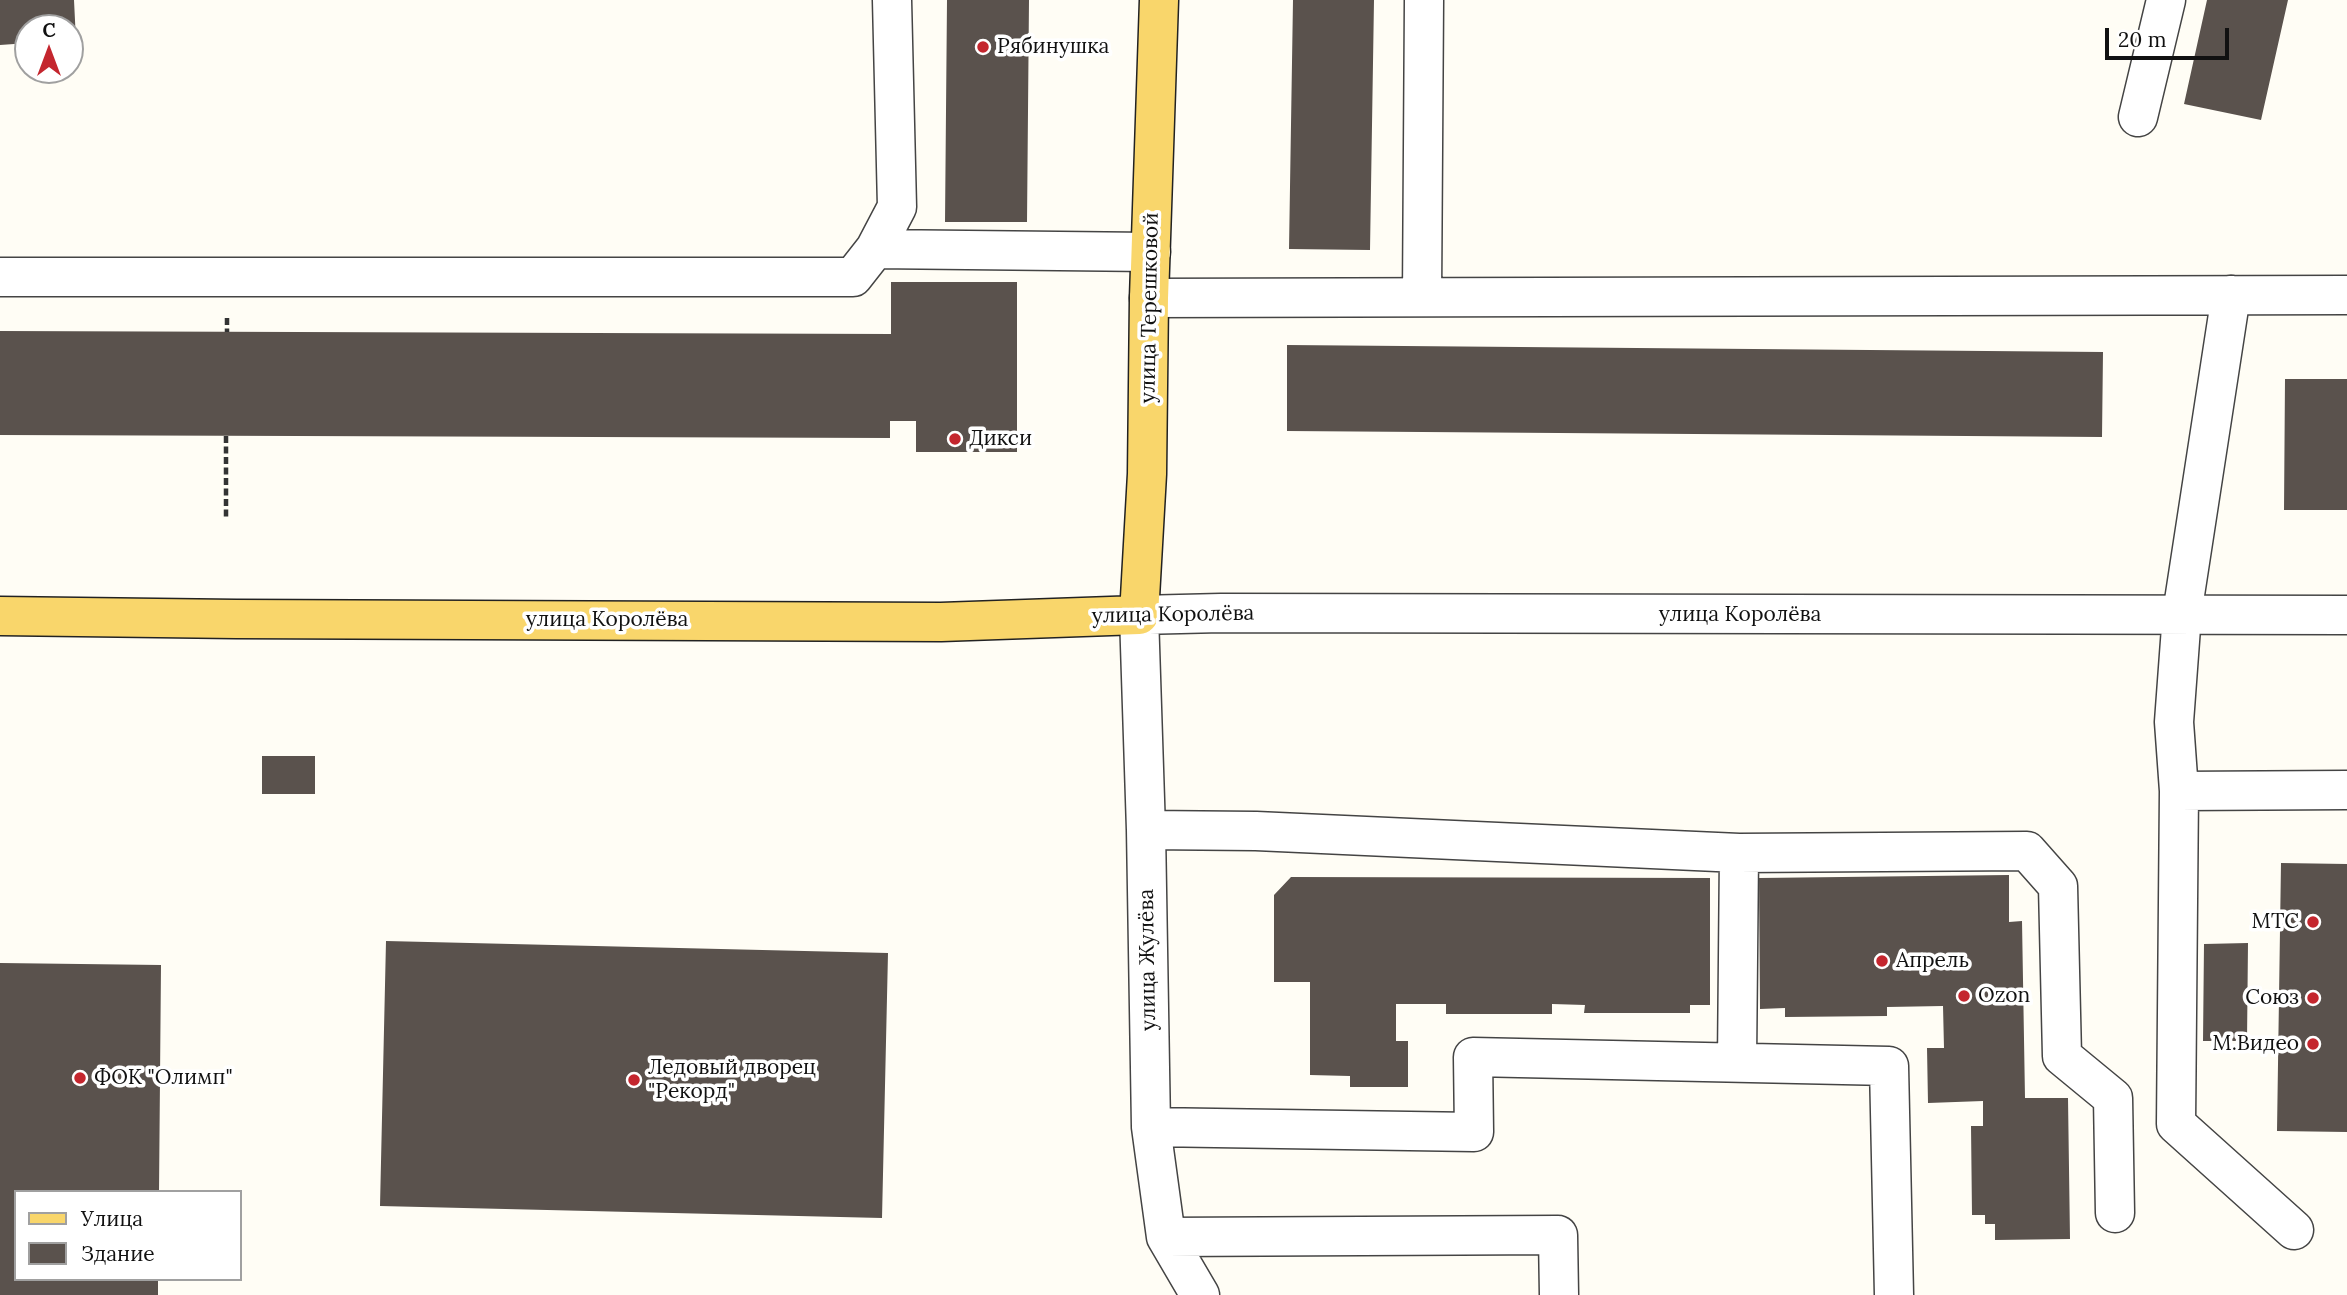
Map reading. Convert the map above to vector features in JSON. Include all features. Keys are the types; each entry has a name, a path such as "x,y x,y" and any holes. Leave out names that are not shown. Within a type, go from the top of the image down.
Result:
{"main road":[{"name":"улица Терешковой","path":"1139,615 1147,474 1150,252 1159,0"},
{"name":"улица Королёва","path":"0,616 236,620 380,618 942,621 1139,615"}],"street":[{"path":"0,277 853,277 876,249 897,207 892,0"},
{"path":"1422,297 1424,0"},
{"path":"2138,117 2166,0"},
{"path":"876,249 1150,252"},
{"path":"2231,295 2182,614 2174,722 2179,791 2176,1124 2294,1230"},
{"path":"1149,298 2347,295"},
{"name":"улица Королёва","path":"1139,615 2347,615"},
{"name":"улица Жулёва","path":"1139,615 1151,1127 1166,1237 1200,1295"},
{"path":"2179,791 2347,790"},
{"path":"1146,830 1256,831 1739,853 2027,851 2058,886 2062,1056 2113,1098 2115,1213"},
{"path":"1737,1062 1739,853"},
{"path":"1151,1127 1474,1132 1474,1058 1889,1066 1894,1295"},
{"path":"1166,1237 1558,1235 1559,1295"}],"path":[{"path":"226,436 226,520"}],"building":[{"path":"0,0 74,0 75,14 14,14 14,44 0,45"},
{"path":"947,0 1029,0 1027,222 945,222"},
{"path":"1293,0 1374,0 1370,250 1289,249"},
{"path":"2207,0 2288,0 2261,120 2184,104"},
{"path":"891,282 1017,282 1017,452 916,452 916,421 890,421 890,438 0,435 0,331 891,334"},
{"path":"1287,345 2103,352 2102,437 1287,431"},
{"path":"2285,379 2347,379 2347,510 2284,510"},
{"path":"262,756 315,756 315,794 262,794"},
{"name":"Союз","path":"2281,863 2347,864 2347,1132 2277,1131"},
{"path":"2009,875 2009,922 2022,921 2025,1098 2068,1098 2070,1239 1995,1240 1995,1224 1985,1224 1985,1215 1972,1215 1971,1126 1983,1126 1983,1101 1928,1103 1927,1048 1944,1048 1943,1006 1887,1007 1887,1016 1785,1017 1785,1008 1760,1009 1759,878"},
{"path":"1291,877 1710,878 1710,1005 1690,1005 1690,1013 1584,1013 1585,1005 1552,1004 1552,1014 1446,1014 1446,1004 1396,1004 1396,1041 1408,1041 1408,1087 1350,1087 1350,1076 1310,1075 1310,982 1274,982 1274,895"},
{"name":"Ледовый дворец \"Рекорд\"","path":"386,941 888,953 882,1218 380,1206"},
{"path":"2248,943 2247,1041 2203,1041 2204,944"},
{"name":"ФОК \"Олимп\"","path":"0,963 161,965 159,1190 14,1190 14,1281 158,1281 158,1295 0,1295"}],"place":[{"name":"Рябинушка","path":"983,47"},
{"name":"Дикси","path":"955,439"},
{"name":"МТС","path":"2313,922"},
{"name":"Апрель","path":"1882,961"},
{"name":"Ozon","path":"1964,996"},
{"name":"Союз","path":"2313,998"},
{"name":"М.Видео","path":"2313,1044"},
{"name":"ФОК \"Олимп\"","path":"80,1078"},
{"name":"Ледовый дворец \"Рекорд\"","path":"634,1080"}]}
